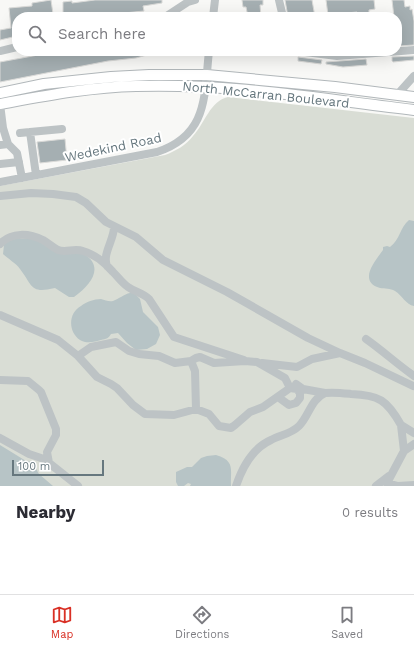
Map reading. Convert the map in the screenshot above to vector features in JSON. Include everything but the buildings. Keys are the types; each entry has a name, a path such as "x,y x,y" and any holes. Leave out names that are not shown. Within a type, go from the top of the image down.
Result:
{"main road":[{"name":"North McCarran Boulevard","path":"0,93 44,84 111,77 206,75 414,97"},
{"name":"North McCarran Boulevard","path":"0,104 62,93 104,88 134,86 205,86 263,91 414,110"}],"street":[{"path":"170,12 179,4 195,0"},
{"path":"279,0 282,12"},
{"path":"213,1 213,12"},
{"path":"0,51 12,48"},
{"path":"402,51 414,50"},
{"name":"Wedekind Road","path":"0,182 157,152 180,142 198,120 203,101 208,56"},
{"path":"397,95 414,76"},
{"path":"0,104 4,145 17,153 22,178"},
{"path":"20,133 62,129"},
{"path":"30,132 36,175"},
{"path":"0,164 19,162"},
{"path":"0,196 31,193 76,197 86,203 102,219 136,238 164,260 227,292 308,338 413,386"},
{"path":"107,266 105,262 114,234 114,227"},
{"path":"0,244 9,237 20,235 30,236 42,240 58,250 82,251 107,266 128,288 144,295 149,299 174,337 246,361"},
{"path":"0,315 58,340 78,356 97,377 117,388 133,405 146,414 174,415 196,409 209,414 219,426 231,428 250,412 263,407 290,388 297,389 300,393 300,398 296,403 289,405 278,397"},
{"path":"366,339 414,376"},
{"path":"78,356 91,347 116,342 129,351 139,354 158,356 175,363 191,361 200,357 214,363 246,361 297,367 318,357 340,353"},
{"path":"191,361 195,371 196,409"},
{"path":"257,362 303,389 325,393 369,395 384,402 391,409 401,425 404,451"},
{"path":"285,378 290,388"},
{"path":"0,380 28,381 41,392 56,430 56,435 48,448 47,460"},
{"path":"236,486 243,468 264,443 294,430 299,426 310,407 321,394 325,393"},
{"path":"401,425 414,433"},
{"path":"0,438 29,454 47,460 78,486"},
{"path":"376,486 390,475 404,451 414,444"},
{"path":"390,475 386,485 414,485"}],"shaded area":[{"path":"228,97 414,118 414,486 0,486 0,186 165,155 184,145 197,131 212,108 222,99"},
{"path":"409,220 414,221 414,306 409,304 395,291 373,285 369,276 370,270 383,250 383,247 390,247 393,244"},
{"path":"18,238 34,239 47,245 78,251 87,256 92,261 94,273 87,286 74,297 69,297 55,288 41,290 33,287 18,267 3,254 4,245 8,241"},
{"path":"130,293 134,293 140,299 143,312 158,327 160,335 156,344 147,349 136,350 118,333 111,334 104,339 90,342 82,341 76,337 71,323 77,309 85,303 93,300 101,299 113,301"},
{"path":"0,445 26,461 32,462 39,474 53,486 0,486"},
{"path":"216,455 227,460 229,463 231,467 231,486 190,486 191,484 188,483 184,486 178,486 176,482 176,472 187,467 192,467 201,458 207,456"}]}
